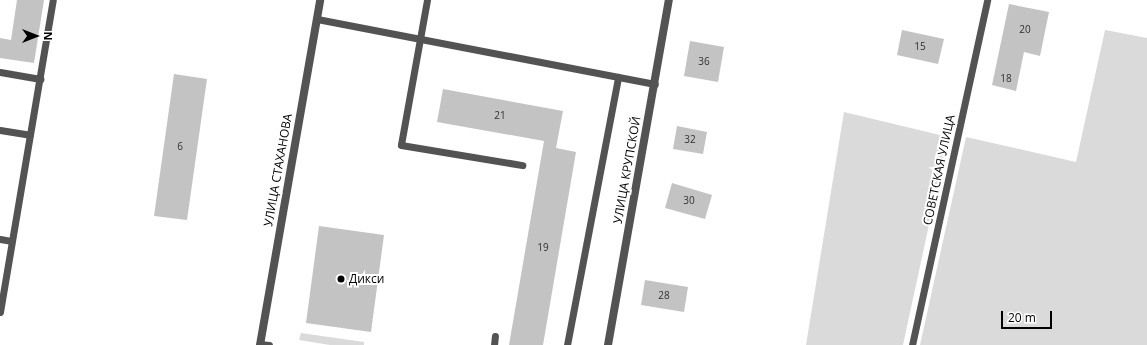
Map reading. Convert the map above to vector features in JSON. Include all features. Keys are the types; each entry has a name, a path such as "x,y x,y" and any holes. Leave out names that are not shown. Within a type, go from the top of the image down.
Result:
{"street":[{"name":"УЛИЦА СТАХАНОВА","path":"260,344 320,0"},
{"name":"УЛИЦА КРУПСКОЙ","path":"608,345 669,0"}],"lane":[{"path":"0,312 53,0"},
{"path":"427,0 401,145 522,165"},
{"name":"СОВЕТСКАЯ УЛИЦА","path":"912,345 987,0"},
{"path":"317,19 655,84"},
{"path":"0,72 40,79"},
{"path":"567,345 618,77"},
{"path":"0,130 30,136"},
{"path":"0,239 11,241"},
{"path":"494,345 496,336"},
{"path":"260,344 269,345"}],"shaded area":[{"path":"1105,30 1147,38 1147,345 920,345 966,137 1076,162"},
{"path":"844,112 948,137 903,345 806,345"},
{"path":"301,333 364,342 364,345 330,345 299,340"}],"building":[{"path":"17,0 44,0 34,63 0,58 0,38 11,40"},
{"path":"1009,4 1049,12 1040,56 1024,52 1016,91 992,85"},
{"path":"902,30 944,39 938,64 897,55"},
{"path":"690,41 724,47 718,82 684,76"},
{"path":"174,74 207,79 187,220 154,216"},
{"path":"443,89 563,111 556,148 576,152 543,345 509,345 544,141 437,122"},
{"path":"677,126 707,132 703,154 673,149"},
{"path":"672,183 712,195 705,219 665,208"},
{"path":"319,226 384,235 371,332 306,323"},
{"path":"645,280 688,287 684,312 641,305"}],"place":[{"name":"Дикси","path":"341,279"}]}
